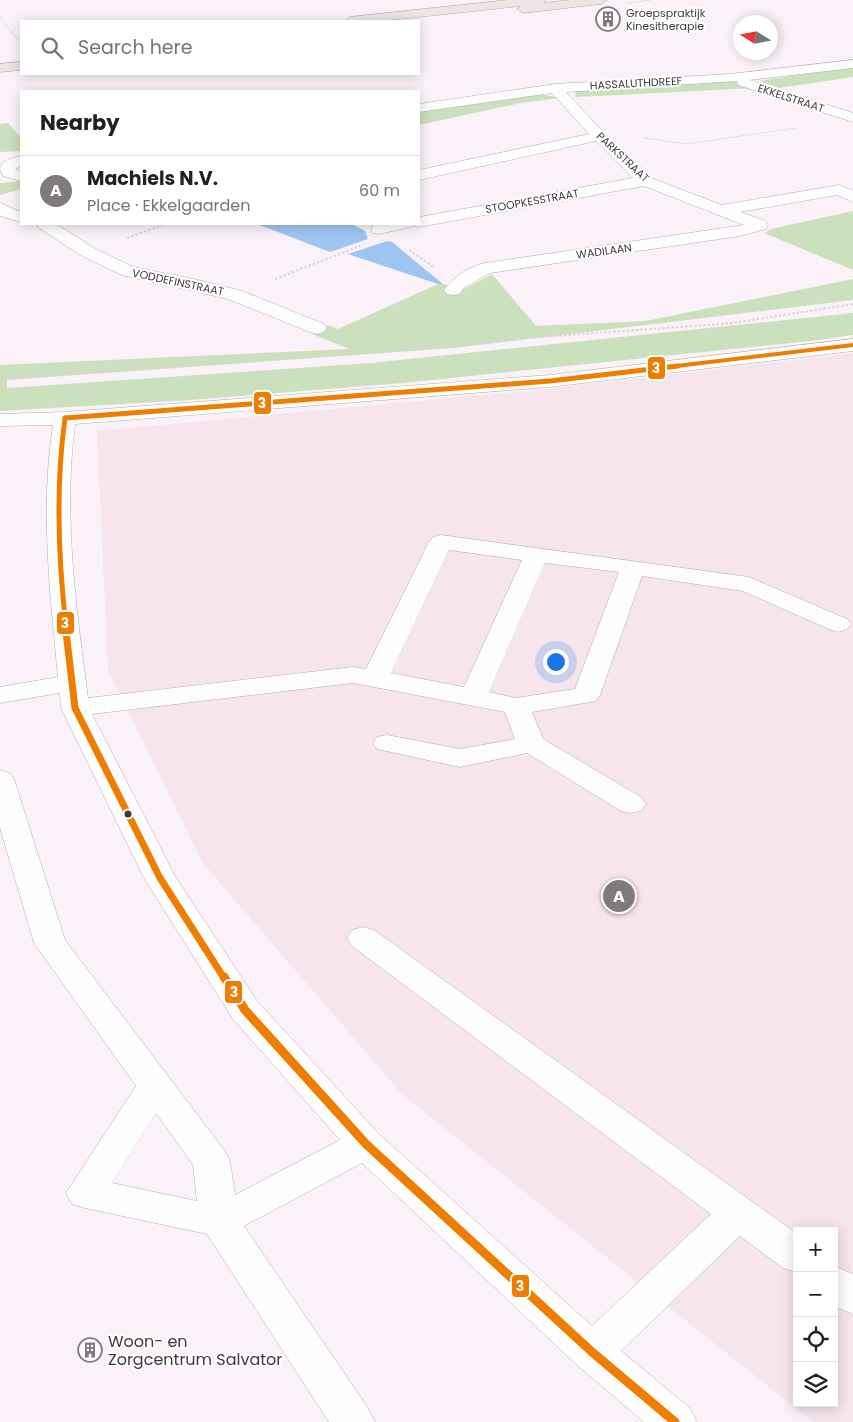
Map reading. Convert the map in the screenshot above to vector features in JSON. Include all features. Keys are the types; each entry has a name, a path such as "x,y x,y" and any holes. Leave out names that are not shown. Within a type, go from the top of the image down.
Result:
{"main road":[{"path":"359,20 541,0"},
{"path":"420,20 601,0"},
{"path":"0,60 20,57"},
{"path":"0,68 20,66"}],"street":[{"name":"HASSALUTHDREEF","path":"420,108 555,88 730,78 853,64"},
{"name":"EKKELSTRAAT","path":"730,78 853,118"},
{"name":"PARKSTRAAT","path":"555,88 599,136 645,181 718,211 760,225"},
{"path":"420,175 599,136"},
{"name":"STOOPKESSTRAAT","path":"420,222 645,181"},
{"path":"718,211 839,190 853,197"},
{"path":"0,208 20,217"},
{"name":"VODDEFINSTRAAT","path":"47,225 88,252 128,271 198,284 235,295 317,328"},
{"path":"379,229 401,225"},
{"name":"WADILAAN","path":"455,287 485,268 740,231 760,225"},
{"path":"0,420 65,418 550,381 853,345"},
{"path":"65,418 58,460 59,566 74,696 160,878 245,1010 366,1144 592,1352 675,1422"},
{"path":"375,678 442,542 749,584 838,624"},
{"path":"473,697 537,554"},
{"path":"0,695 74,696 353,674 516,706 586,695 633,567"},
{"path":"516,706 531,744 631,804"},
{"path":"387,743 460,758 531,744"},
{"path":"0,779 50,943 211,1161 219,1221 353,1422"},
{"path":"363,938 793,1253"},
{"path":"155,1085 85,1193 219,1221 366,1144"},
{"path":"592,1352 738,1213"},
{"path":"838,1286 853,1297"}],"path":[{"path":"0,17 20,43"},
{"path":"599,136 615,134 686,144 797,128"},
{"path":"317,328 360,335 427,328 444,319 447,310 447,298 455,287 379,229"},
{"path":"235,295 338,255"},
{"path":"327,353 733,323 853,304"},
{"path":"0,377 307,354"}],"shaded area":[{"path":"853,353 853,1422 813,1422 794,1407 838,1407 838,1227 793,1227 793,1406 402,1094 202,862 108,670 97,431 547,389"}],"green space":[{"path":"853,67 853,77 779,88 759,81"},
{"path":"727,81 742,83 756,88 576,97 575,95 576,92 585,89"},
{"path":"539,94 560,98 521,103 420,125 420,111"},
{"path":"8,123 20,137 20,151 0,152 0,124"},
{"path":"20,181 20,189 0,195 0,183"},
{"path":"853,211 853,270 764,233 771,229"},
{"path":"492,274 536,326 646,321 853,279 853,300 454,348 7,380 7,388 371,363 853,313 853,335 811,341 402,383 191,400 0,411 0,365 349,349 312,334 328,325 338,329 438,284 465,289"}],"water":[{"path":"260,225 354,225 365,231 368,239 330,252"},
{"path":"387,241 392,242 443,284 438,284 348,254"}],"transit line":[{"name":"3","path":"65,418 550,381 853,345"},
{"name":"3","path":"65,418 59,460 59,566 75,708 160,878 245,1010 366,1144 592,1352 675,1422"}],"place":[{"name":"Groepspraktijk Kinesitherapie","path":"608,19"},
{"name":"Machiels N.V.","path":"619,896"},
{"name":"Woon- en Zorgcentrum Salvator","path":"90,1350"}]}
